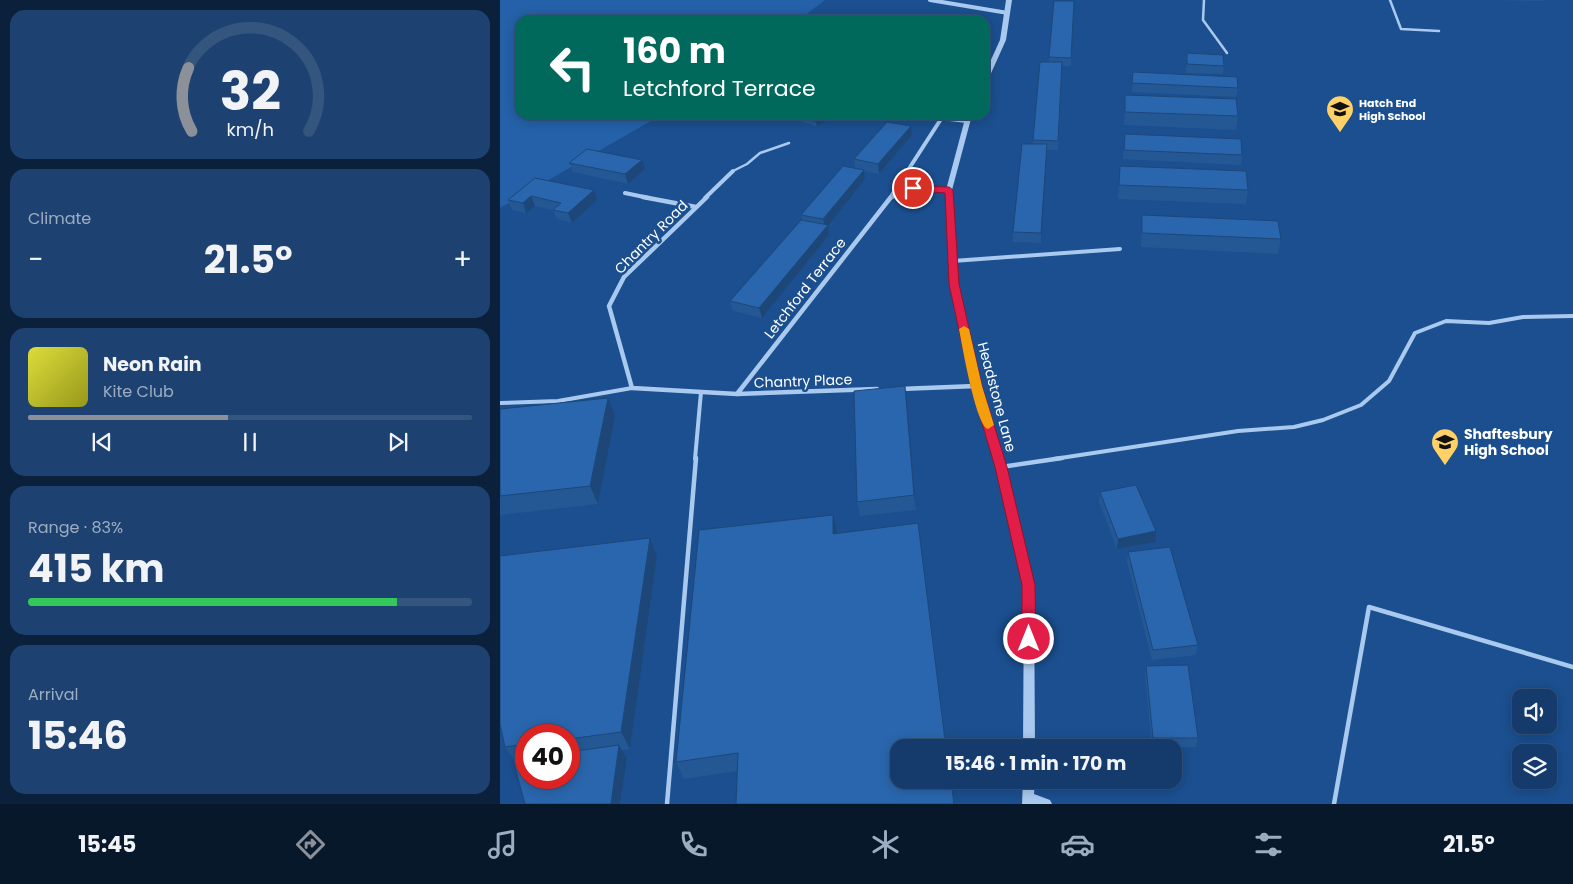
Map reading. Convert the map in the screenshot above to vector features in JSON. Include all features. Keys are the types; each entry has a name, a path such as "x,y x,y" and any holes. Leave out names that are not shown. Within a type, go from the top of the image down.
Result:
{"street":[{"path":"930,0 1008,13"},
{"path":"990,69 1003,40 1009,0"},
{"name":"Letchford Terrace","path":"737,394 892,196 940,120"},
{"name":"Headstone Lane","path":"967,120 949,190 954,284 976,386 1001,467 1029,585 1029,739"},
{"name":"Chantry Road","path":"632,388 609,306 624,277 733,171"},
{"path":"892,196 913,188 949,190"},
{"path":"625,192 696,207"},
{"path":"896,389 976,386"},
{"name":"Chantry Place","path":"632,388 737,394 886,389"},
{"path":"1029,801 1046,804"}],"lane":[{"path":"1204,0 1203,20 1227,53"},
{"path":"1390,0 1401,29 1439,31"},
{"path":"733,171 747,164 760,153 789,143"},
{"path":"953,261 1120,249"},
{"path":"1001,467 1238,431 1294,427 1323,420 1360,405 1389,381 1415,333 1446,320 1489,323 1523,317 1573,316"},
{"path":"500,403 558,401 632,388"},
{"path":"667,804 701,392"},
{"path":"1334,804 1369,607 1573,667"}],"shaded area":[{"path":"500,0 825,0 806,15 515,15 515,120 652,120 500,208"}],"building":[{"path":"1054,1 1074,1 1071,58 1049,57"},
{"path":"1187,53 1223,55 1224,66 1187,64"},
{"path":"1040,62 1062,62 1058,141 1033,140"},
{"path":"1133,72 1237,77 1238,88 1132,83"},
{"path":"1125,95 1236,99 1238,116 1125,112"},
{"path":"887,122 911,126 878,164 854,159"},
{"path":"1125,134 1241,139 1242,155 1124,150"},
{"path":"1022,144 1047,144 1041,233 1013,232"},
{"path":"587,149 642,160 625,174 569,163"},
{"path":"843,166 864,170 823,219 801,215"},
{"path":"1120,166 1246,171 1248,190 1119,185"},
{"path":"535,178 594,190 568,213 553,210 561,203 531,196 523,203 508,200"},
{"path":"1142,215 1278,221 1281,239 1142,233"},
{"path":"801,220 828,225 759,308 730,301"},
{"path":"905,386 914,495 857,502 854,391"},
{"path":"608,398 590,486 500,496 500,409"},
{"path":"1136,485 1156,531 1118,539 1100,492"},
{"path":"833,515 833,534 918,523 945,739 890,739 890,789 952,789 954,804 736,804 738,753 676,762 699,530"},
{"path":"650,538 621,732 580,738 580,724 515,724 515,746 505,747 500,724 500,556"},
{"path":"1170,547 1198,645 1153,650 1128,552"},
{"path":"1188,665 1198,738 1153,738 1146,666"},
{"path":"619,745 611,804 525,804 521,789 580,789 580,750"}],"slow traffic":[{"path":"964,329 976,386 988,425"}],"place":[{"name":"Hatch End High School","path":"1340,133"},
{"name":"Shaftesbury High School","path":"1445,466"}],"route":[{"path":"913,188 949,190 954,284 976,386 1001,467 1029,585 1029,639"}]}
